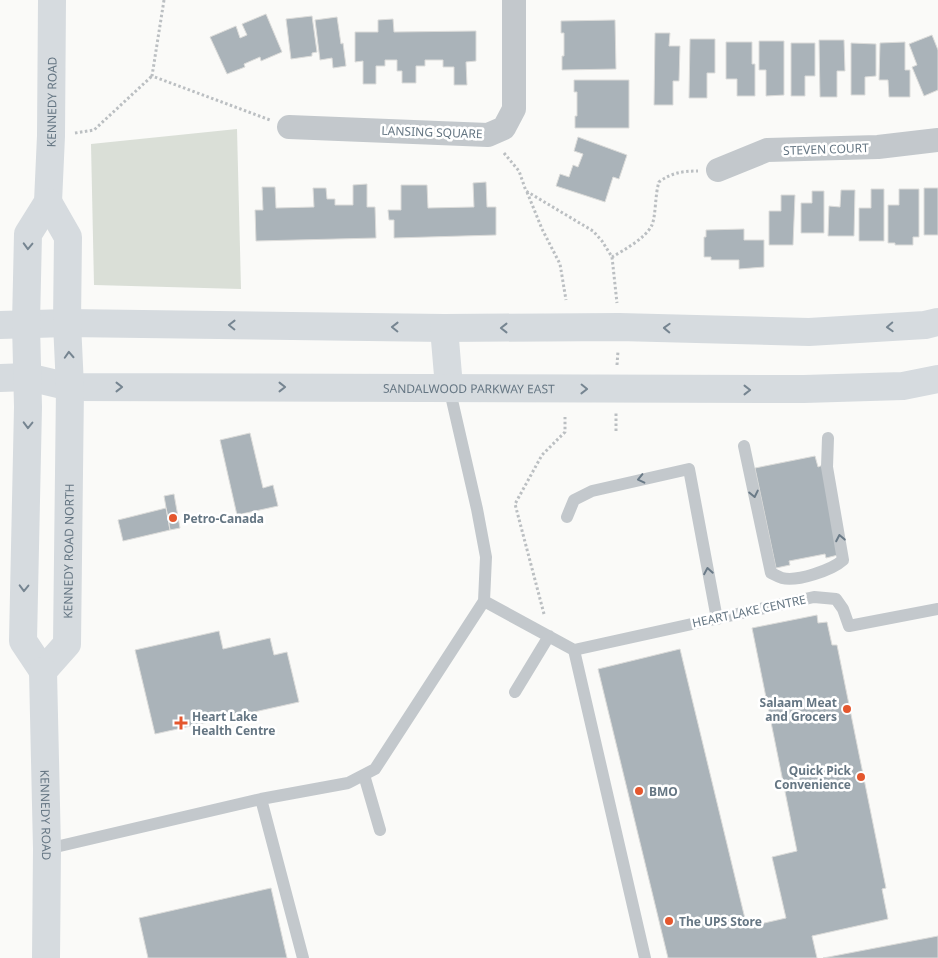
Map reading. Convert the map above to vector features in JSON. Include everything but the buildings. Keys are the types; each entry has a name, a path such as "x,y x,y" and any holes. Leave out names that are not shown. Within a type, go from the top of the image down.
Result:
{"main road":[{"name":"KENNEDY ROAD","path":"48,202 51,136 52,0"},
{"name":"KENNEDY ROAD NORTH","path":"43,671 66,644 70,387 67,323 68,237 48,202"},
{"path":"43,671 22,641 28,377 13,324 28,234 48,202"},
{"path":"13,324 67,323 444,328 619,327 809,332 925,325 938,322"},
{"path":"444,328 448,387"},
{"name":"SANDALWOOD PARKWAY EAST","path":"0,378 28,377 70,387 616,389 804,389 903,386 938,379"},
{"name":"KENNEDY ROAD","path":"43,671 47,849 46,958"}],"street":[{"name":"LANSING SQUARE","path":"289,127 488,135 504,128 514,110 514,0"},
{"name":"STEVEN COURT","path":"718,170 767,150 878,147 938,140"}],"lane":[{"path":"47,849 261,799 348,783 374,769 484,600 486,556 448,387"},
{"path":"744,446 771,573 783,579 798,578 835,567 843,560 827,467 828,438"},
{"path":"567,517 574,500 592,491 689,469 717,619"},
{"name":"HEART LAKE CENTRE","path":"574,650 814,597 836,599 843,609 848,626 938,609"},
{"path":"484,600 574,650 645,958"},
{"path":"515,692 548,636"},
{"path":"364,775 380,830"},
{"path":"261,799 303,958"}],"path":[{"path":"51,136 94,130 152,76 164,0"},
{"path":"152,76 289,127"},
{"path":"488,135 519,171 542,229 560,264 566,300"},
{"path":"612,257 633,244 652,225 659,182 670,175 684,171 718,170"},
{"path":"526,192 593,230 612,257 619,327 616,430"},
{"path":"548,636 515,504 542,455 565,432 565,417"}],"shaded area":[{"path":"237,129 241,289 94,285 91,144"}],"place":[{"name":"Petro-Canada","path":"173,518"},
{"name":"Salaam Meat and Grocers","path":"847,709"},
{"name":"Heart Lake Health Centre","path":"181,723"},
{"name":"Quick Pick Convenience","path":"861,777"},
{"name":"BMO","path":"639,791"},
{"name":"The UPS Store","path":"669,921"}]}
